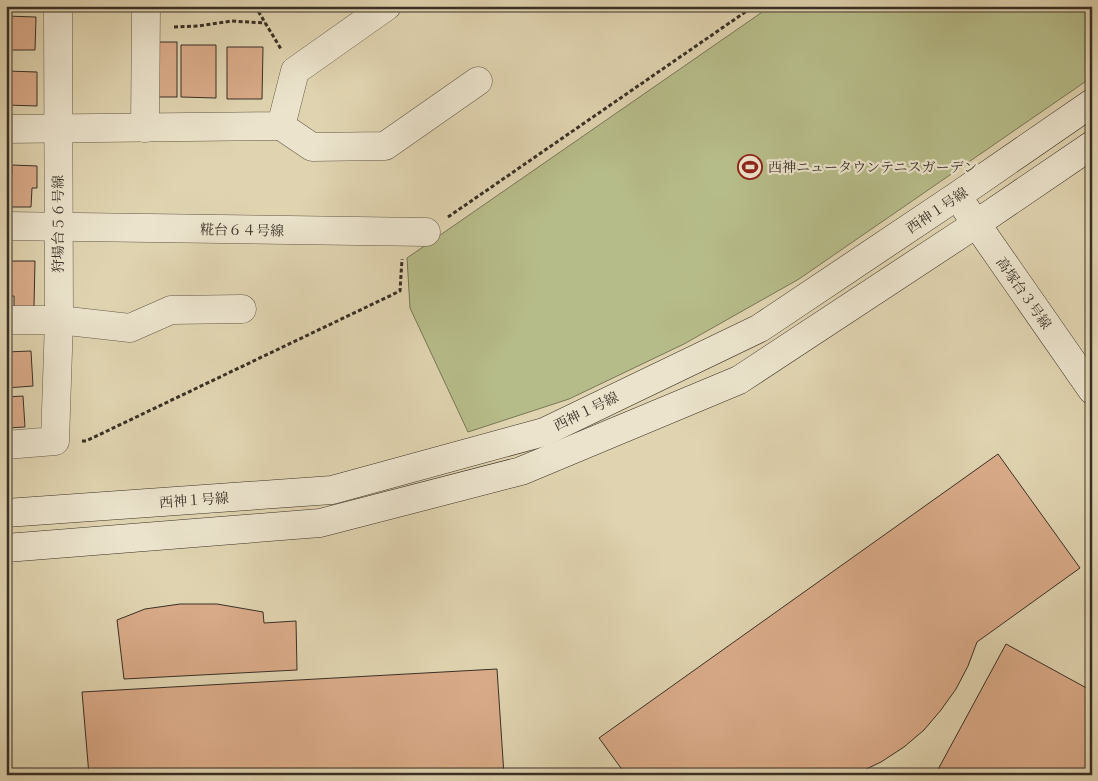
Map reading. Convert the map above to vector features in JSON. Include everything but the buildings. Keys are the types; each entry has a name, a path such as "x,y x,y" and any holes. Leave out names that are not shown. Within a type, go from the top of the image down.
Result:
{"street":[{"name":"狩場台５６号線","path":"6,445 55,441 59,320 58,6"},
{"path":"281,126 295,71 387,6"},
{"path":"145,128 146,17"},
{"path":"6,129 281,126 312,147 385,146 478,81"},
{"name":"西神１号線","path":"6,513 332,490 544,432 760,328 1092,103"},
{"name":"西神１号線","path":"6,548 320,523 521,471 739,380 1092,145"},
{"name":"高塚台３号線","path":"957,196 1092,390"},
{"name":"糀台６４号線","path":"6,226 426,232"},
{"path":"6,320 59,320 130,328 171,310 242,309"}],"path":[{"path":"255,6 295,71"},
{"path":"146,17 198,26 232,21 265,23"}],"green space":[{"name":"西神ニュータウンテニスガーデン","path":"771,6 1092,6 1092,77 799,279 684,344 569,399 468,432 410,308 407,258"}],"place":[{"name":"西神ニュータウンテニスガーデン","path":"750,167"}]}
